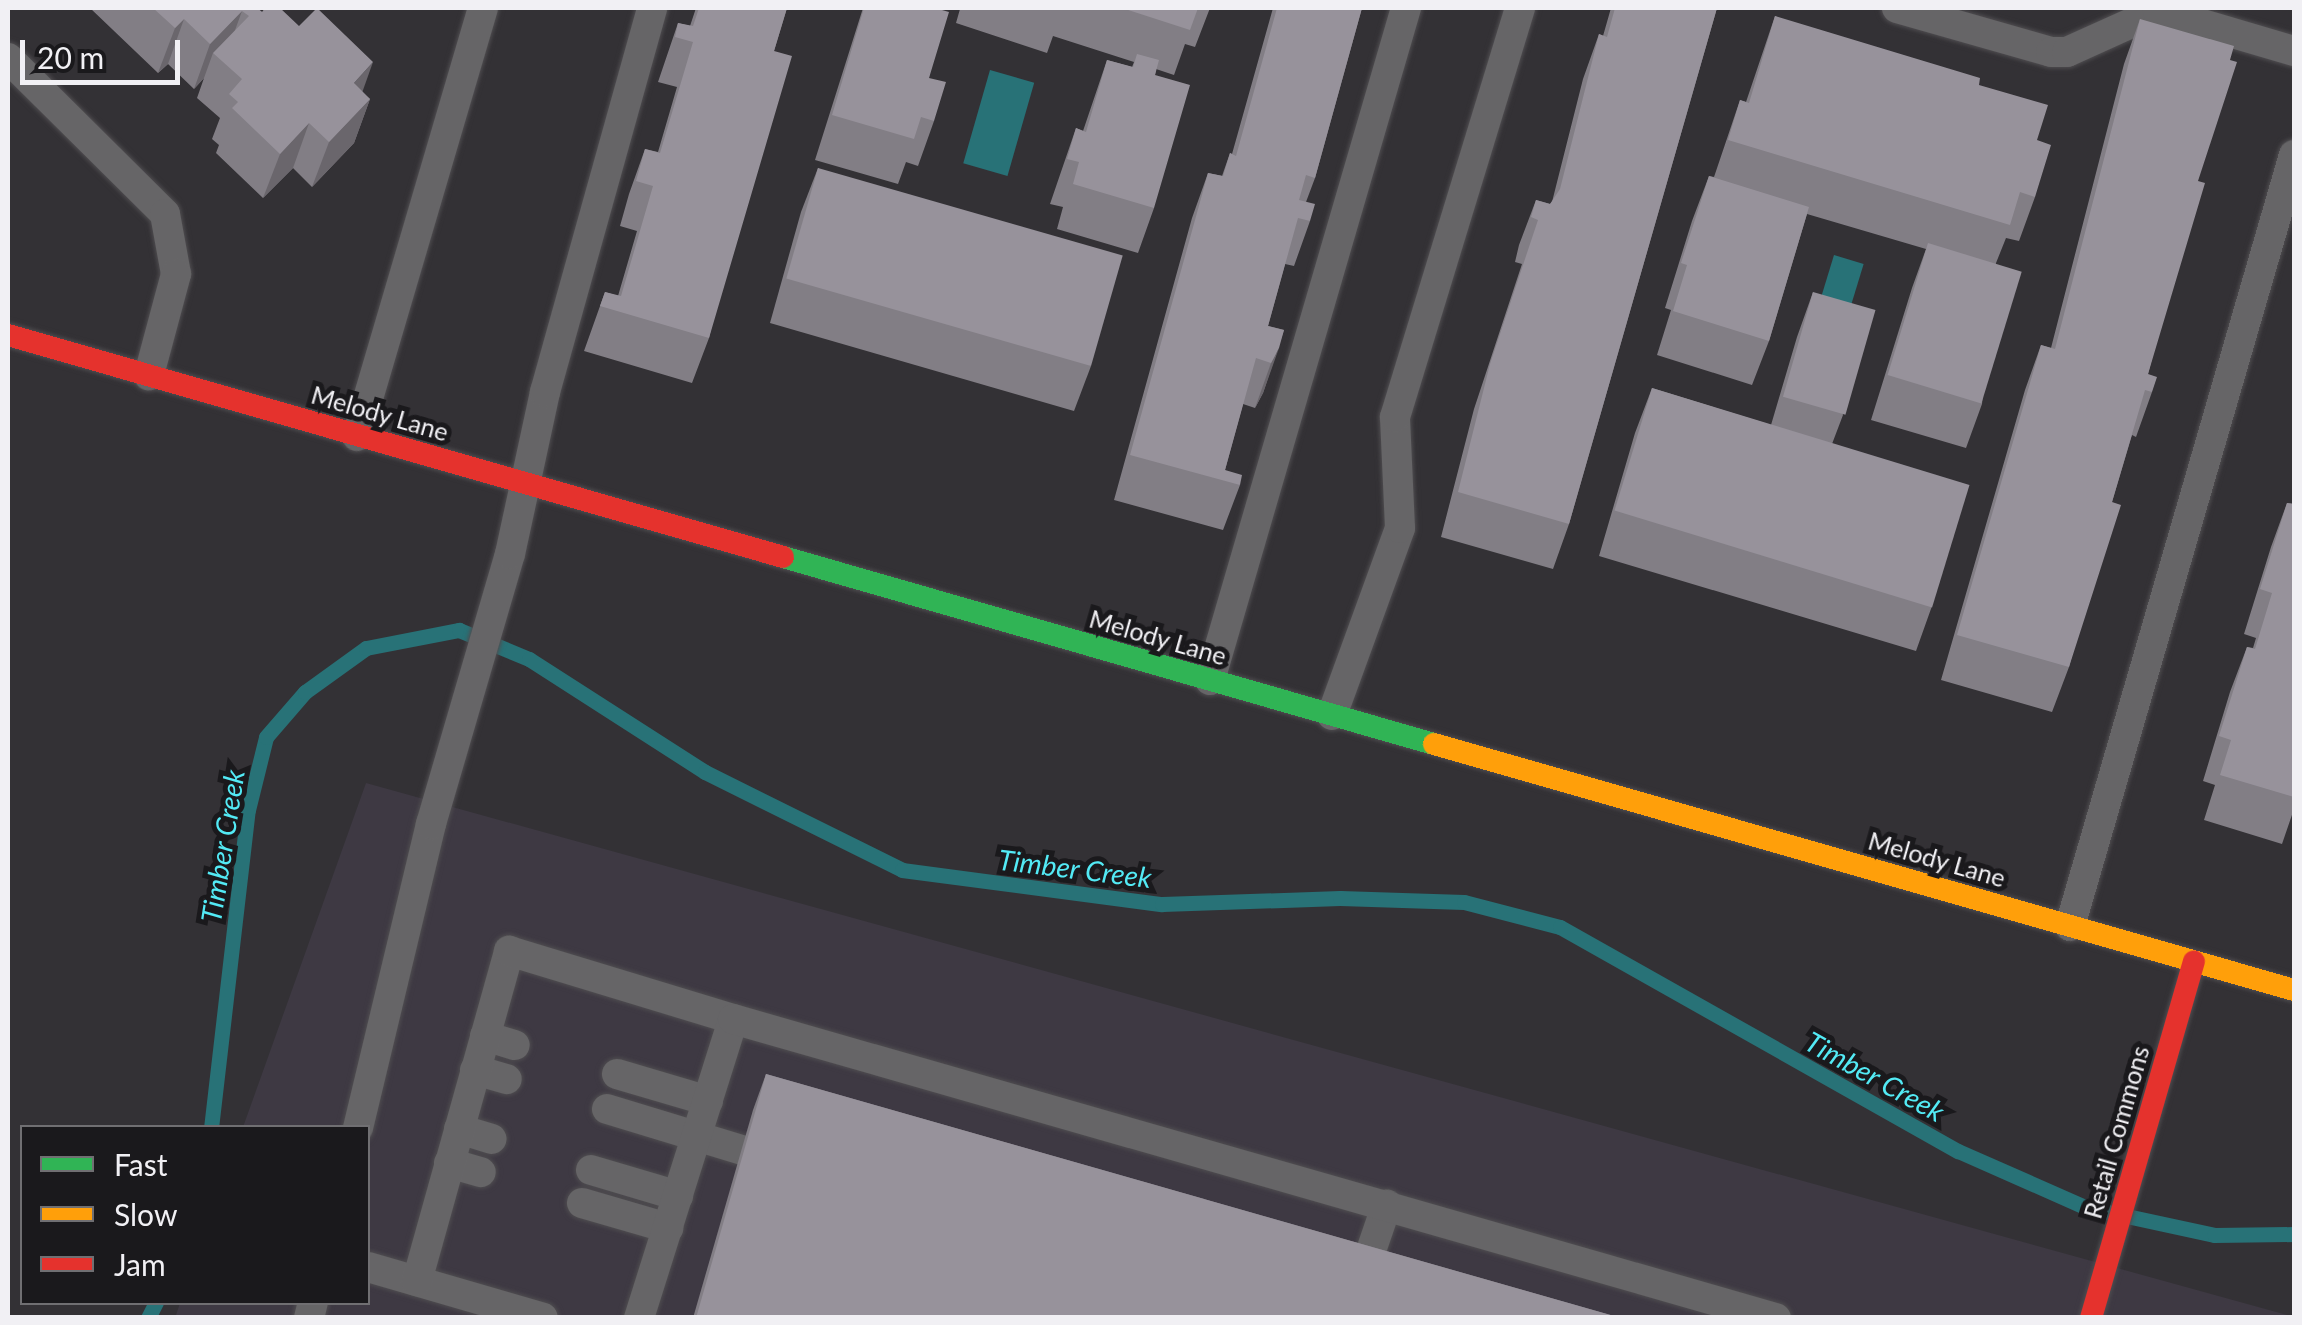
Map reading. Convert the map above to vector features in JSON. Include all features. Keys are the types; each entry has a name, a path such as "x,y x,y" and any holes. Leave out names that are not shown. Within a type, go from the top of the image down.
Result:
{"street":[{"name":"Melody Lane","path":"8,335 2294,990"},
{"name":"Retail Commons","path":"2093,1312 2194,962"}],"lane":[{"path":"357,436 483,8"},
{"path":"359,1125 431,824 501,580 545,392 652,8"},
{"path":"1210,680 1406,8"},
{"path":"1332,715 1400,528 1395,417 1520,8"},
{"path":"1897,8 2052,52 2067,52 2158,11 2294,51"},
{"path":"8,58 165,214 176,274 149,376"},
{"path":"2070,926 2294,155"},
{"path":"417,1282 509,952 1776,1318"},
{"path":"639,1318 734,1020"},
{"path":"485,1036 515,1044"},
{"path":"476,1070 506,1079"},
{"path":"617,1074 708,1101"},
{"path":"608,1109 742,1150"},
{"path":"459,1129 491,1139"},
{"path":"450,1164 482,1172"},
{"path":"591,1170 678,1196"},
{"path":"582,1202 668,1228"},
{"path":"1360,1283 1387,1204"},
{"path":"370,1268 543,1318"}],"shaded area":[{"path":"366,783 2294,1317 175,1318 179,1305 370,1305 370,1125 244,1125"}],"water":[{"path":"990,70 1034,83 1007,176 963,163"},
{"path":"1834,255 1864,264 1841,337 1812,328"}],"building":[{"path":"153,8 257,8 262,12 265,8 280,8 299,26 317,8 373,62 354,83 370,99 329,142 309,123 280,154 232,108 238,102 229,94 242,79 213,53 249,16 242,11 210,44 184,19 175,28"},
{"path":"699,8 787,8 774,51 792,56 709,338 600,306 605,292 621,296 653,186 636,181 645,149 660,153 693,42 675,37 678,23 693,26"},
{"path":"864,8 935,8 949,12 929,78 946,82 934,121 921,117 914,139 832,115"},
{"path":"1122,8 1198,8 1190,30"},
{"path":"1277,8 1362,8 1315,178 1306,175 1299,200 1315,204 1310,221 1298,218 1268,326 1284,330 1279,348 1271,363 1256,358 1225,470 1242,475 1240,485 1130,455 1208,173 1223,176 1230,153 1236,156"},
{"path":"1615,8 1717,8 1569,524 1458,492 1490,364 1538,220 1531,217 1536,200 1550,204 1560,189 1599,34 1607,37"},
{"path":"1775,16 1980,78 1979,85 2048,105 2037,140 2051,145 2035,197 2020,192 2010,225 1728,140 1740,100 1749,103"},
{"path":"2140,19 2234,46 2230,60 2237,62 2198,181 2205,183 2148,374 2157,377 2152,392 2145,390 2112,502 2121,505 2069,667 1957,635 2041,345 2055,349"},
{"path":"1137,54 1159,60 1155,75 1190,85 1154,208 1073,184 1079,162 1067,159 1076,128 1086,132 1107,60 1133,67"},
{"path":"818,168 1123,255 1091,366 786,279"},
{"path":"1709,176 1809,207 1769,341 1673,311 1687,265 1681,263"},
{"path":"1928,243 2022,272 1981,404 1888,375"},
{"path":"1813,292 1875,310 1845,415 1783,397"},
{"path":"1652,388 1969,485 1932,607 1615,510"},
{"path":"2287,503 2294,504 2294,797 2220,775 2231,740 2219,736 2247,647 2255,649 2272,593 2260,589"},
{"path":"766,1074 1621,1318 696,1318"}],"waterway":[{"name":"Timber Creek","path":"211,1125 248,810 266,737 305,692 366,648 459,630 529,659 705,772 902,870 1162,904 1340,898 1464,902 1560,927 1958,1151 2085,1207 2214,1235 2294,1234"},
{"name":"Timber Creek","path":"148,1318 154,1305"}],"traffic: fast":[{"path":"783,557 1434,744"}],"traffic: slow":[{"path":"1434,744 2294,990"}],"traffic: jam":[{"path":"8,335 783,557"},
{"path":"2091,1318 2194,962"}]}
